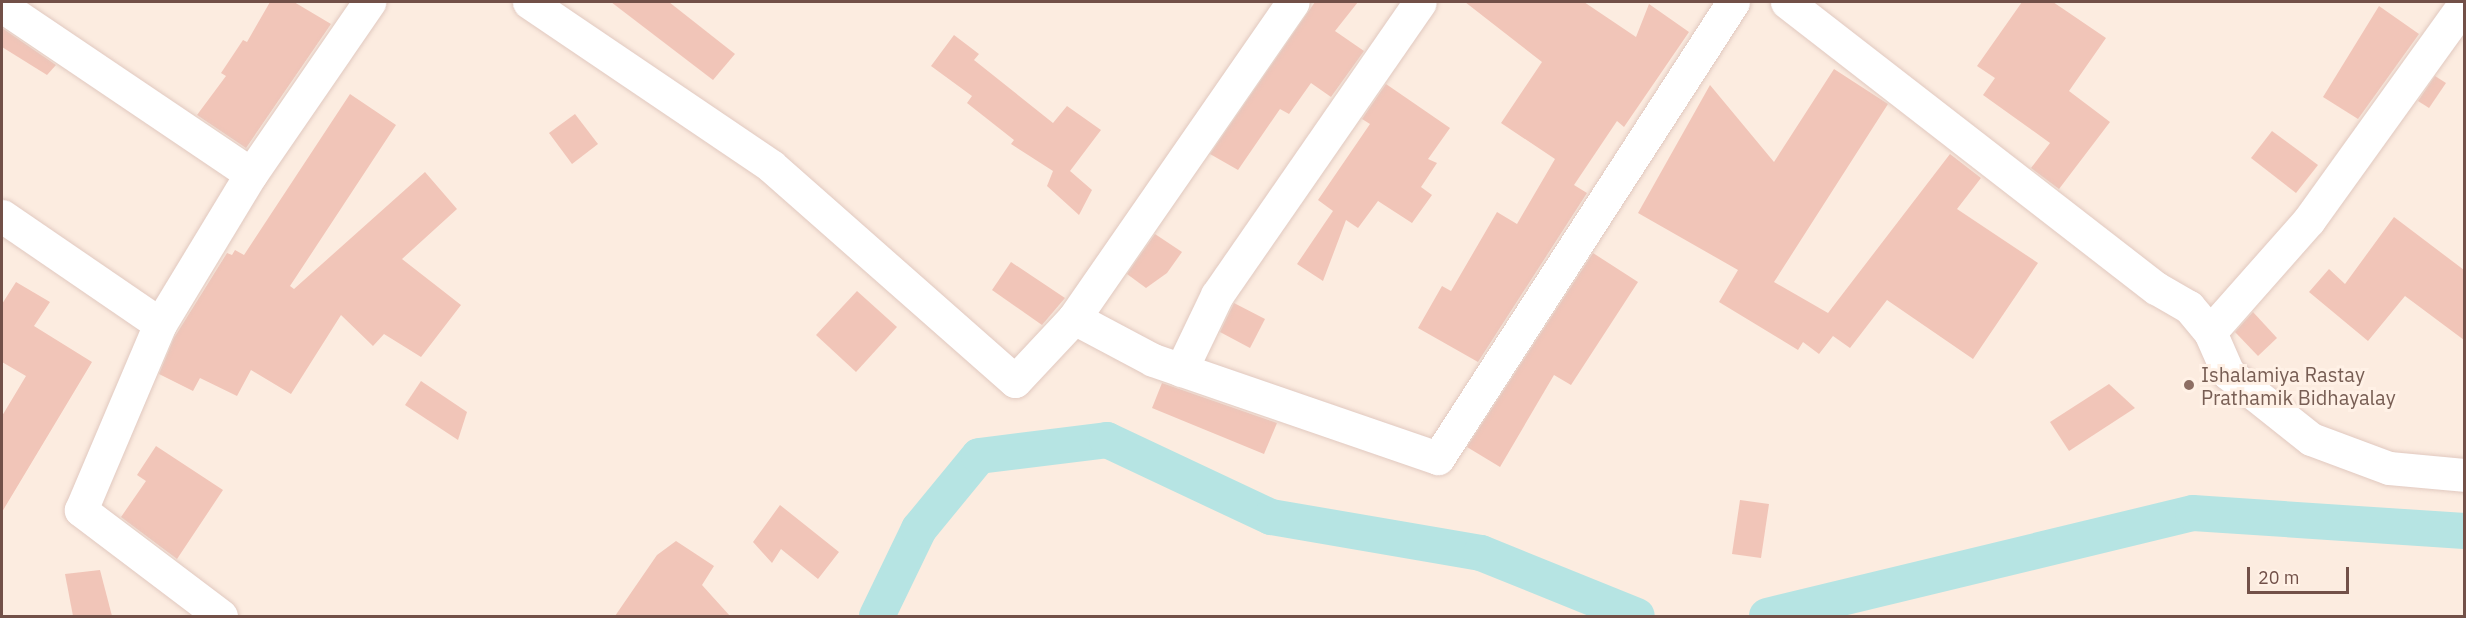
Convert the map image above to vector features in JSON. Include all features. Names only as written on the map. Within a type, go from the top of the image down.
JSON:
[{"type":"street","points":[[221,616],[81,510],[160,324],[251,174],[369,2]]},
{"type":"street","points":[[529,2],[771,166],[1014,381],[1074,318],[1293,2]]},
{"type":"street","points":[[1181,370],[1217,295],[1419,2]]},
{"type":"street","points":[[1074,318],[1153,360],[1438,458],[1733,2]]},
{"type":"street","points":[[1787,2],[2156,288],[2189,307],[2210,332],[2228,373],[2311,439],[2389,468],[2464,475]]},
{"type":"street","points":[[2210,332],[2309,220],[2464,4]]},
{"type":"street","points":[[2,6],[251,174]]},
{"type":"street","points":[[2,216],[160,324]]},
{"type":"building","points":[[270,2],[294,2],[331,24],[246,148],[197,115],[226,76],[221,73],[243,40],[247,42]]},
{"type":"building","points":[[611,2],[669,2],[735,54],[713,80]]},
{"type":"building","points":[[1315,2],[1358,2],[1335,31],[1364,51],[1331,97],[1311,83],[1289,114],[1280,109],[1238,170],[1210,154]]},
{"type":"building","points":[[1465,2],[1584,2],[1636,37],[1649,4],[1689,32],[1624,127],[1617,121],[1574,185],[1587,193],[1478,362],[1418,328],[1442,286],[1451,291],[1497,212],[1517,224],[1555,159],[1501,123],[1542,62]]},
{"type":"building","points":[[2022,2],[2053,2],[2106,38],[2069,91],[2110,122],[2059,189],[2031,168],[2050,143],[1983,95],[1995,78],[1977,66]]},
{"type":"building","points":[[2379,6],[2419,34],[2358,119],[2323,97]]},
{"type":"building","points":[[2,28],[56,65],[47,75],[2,47]]},
{"type":"building","points":[[954,35],[979,54],[974,60],[1053,123],[1067,106],[1101,130],[1070,171],[1092,190],[1079,215],[1047,186],[1053,171],[1011,144],[1014,140],[967,103],[972,96],[931,66]]},
{"type":"building","points":[[1834,69],[1888,104],[1774,282],[1828,313],[1950,154],[1981,178],[1957,209],[2038,263],[1973,359],[1887,300],[1850,348],[1833,336],[1819,354],[1803,342],[1798,350],[1719,302],[1738,270],[1638,213],[1710,85],[1774,162]]},
{"type":"building","points":[[2435,76],[2446,83],[2429,108],[2418,101]]},
{"type":"building","points":[[1386,84],[1450,128],[1428,159],[1437,163],[1421,187],[1432,195],[1412,223],[1378,201],[1358,228],[1346,220],[1323,281],[1297,264],[1333,211],[1318,200],[1370,124],[1362,119]]},
{"type":"building","points":[[350,94],[396,125],[290,286],[294,289],[425,172],[457,209],[402,259],[461,305],[421,357],[384,334],[373,346],[341,315],[291,394],[251,370],[237,396],[200,378],[193,391],[159,374],[174,338],[227,253],[232,255],[235,250],[244,255]]},
{"type":"building","points":[[575,114],[598,144],[572,164],[549,133]]},
{"type":"building","points":[[2272,131],[2318,165],[2296,193],[2251,158]]},
{"type":"building","points":[[2394,217],[2464,270],[2464,340],[2405,296],[2368,341],[2309,292],[2329,269],[2345,284]]},
{"type":"building","points":[[1155,234],[1182,252],[1167,273],[1146,288],[1127,274]]},
{"type":"building","points":[[1593,253],[1638,282],[1571,385],[1554,375],[1500,467],[1467,447]]},
{"type":"building","points":[[1011,262],[1065,298],[1042,325],[992,290]]},
{"type":"building","points":[[16,282],[50,302],[34,326],[92,362],[2,512],[2,416],[26,376],[2,362],[2,304]]},
{"type":"building","points":[[857,291],[897,327],[856,372],[816,335]]},
{"type":"building","points":[[1234,303],[1265,319],[1250,348],[1220,332]]},
{"type":"building","points":[[2253,312],[2277,338],[2258,356],[2235,332]]},
{"type":"building","points":[[421,381],[467,412],[458,440],[405,405]]},
{"type":"building","points":[[1162,383],[1277,423],[1264,454],[1152,408]]},
{"type":"building","points":[[2109,384],[2135,408],[2069,451],[2050,422]]},
{"type":"building","points":[[156,446],[223,490],[177,559],[121,517],[146,481],[137,475]]},
{"type":"building","points":[[1740,500],[1769,504],[1761,558],[1732,554]]},
{"type":"building","points":[[780,505],[839,552],[818,579],[781,549],[772,563],[753,542]]},
{"type":"building","points":[[676,541],[714,566],[702,585],[730,616],[615,616],[657,555]]},
{"type":"building","points":[[100,570],[112,616],[73,616],[65,574]]},
{"type":"waterway","points":[[877,616],[919,529],[979,456],[1107,440],[1271,517],[1481,553],[1637,616]]},
{"type":"waterway","points":[[1767,616],[2193,513],[2464,531]]},
{"type":"place","name":"Ishalamiya Rastay Prathamik Bidhayalay","points":[[2189,385]]}]
